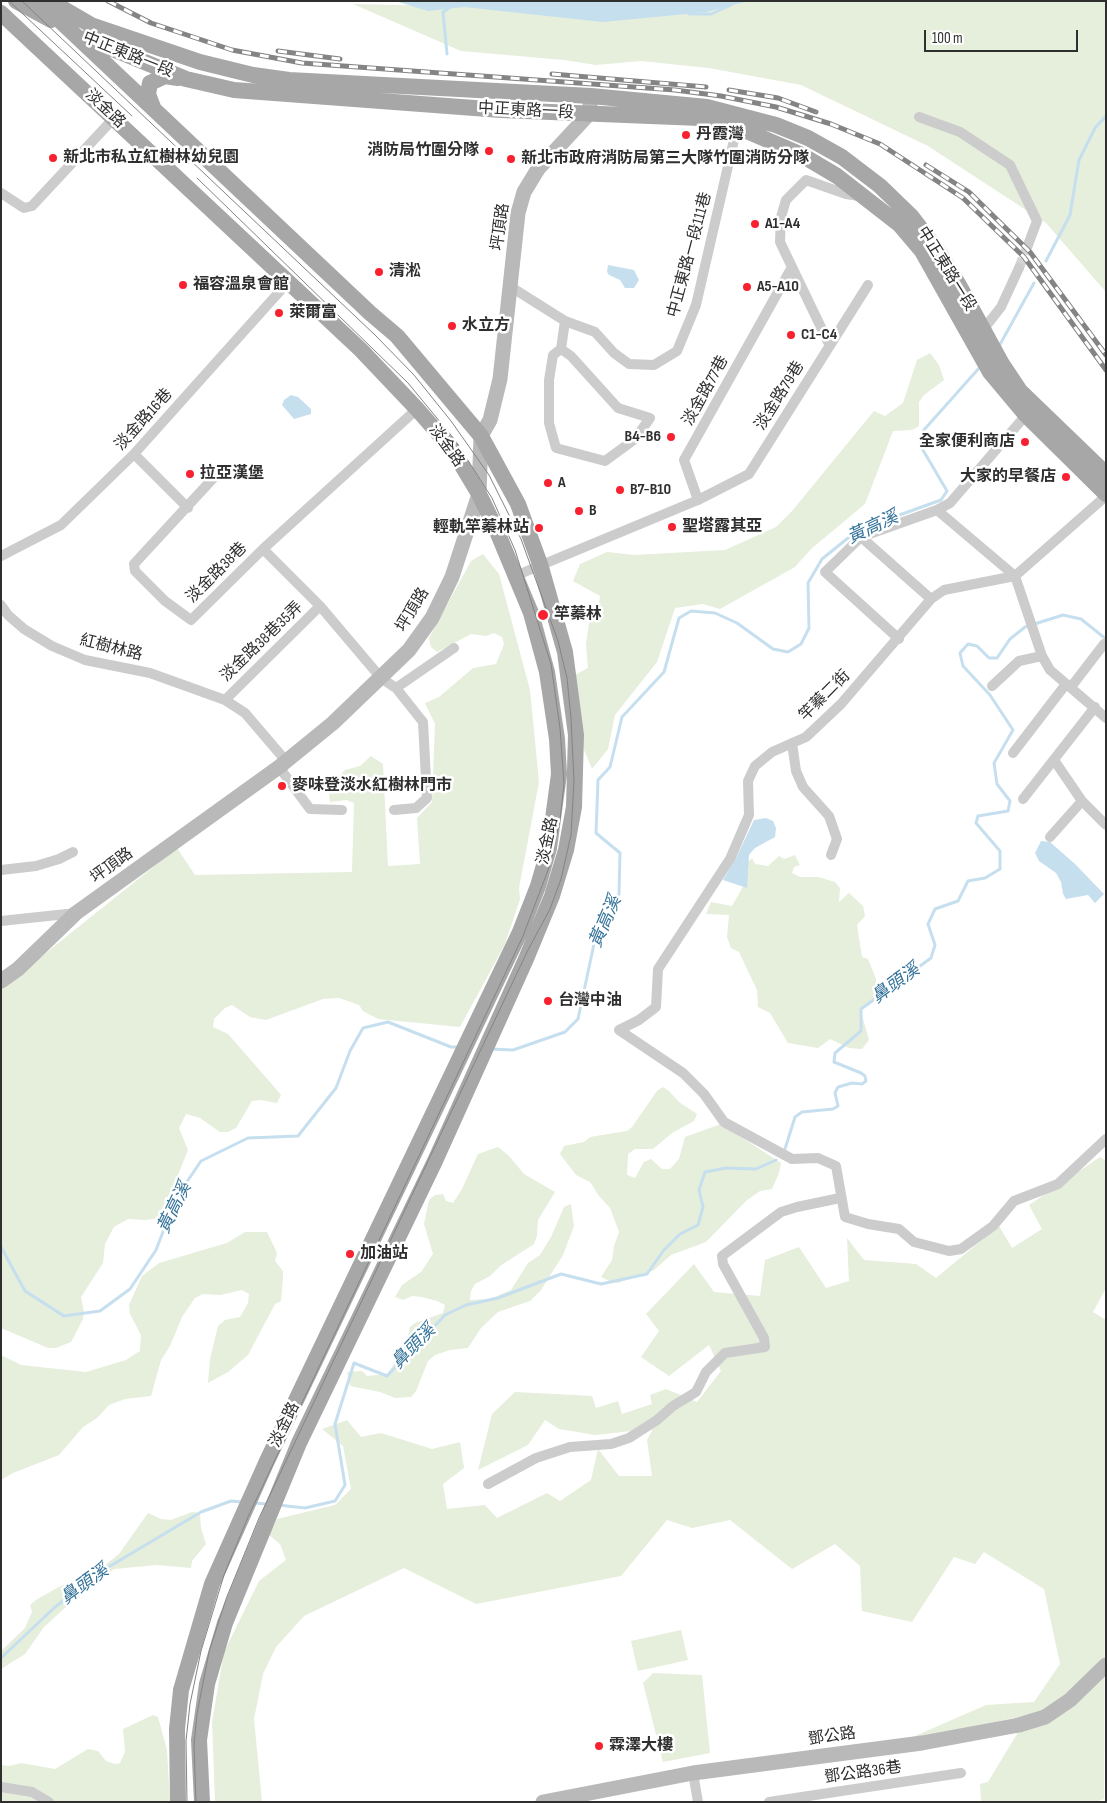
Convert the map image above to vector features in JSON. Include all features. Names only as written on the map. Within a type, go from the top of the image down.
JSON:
[{"type":"main road","name":"中正東路一段","points":[[16,1],[73,33],[114,51],[186,79],[234,90],[285,95],[589,114],[700,118],[737,127],[800,154],[838,176],[900,225],[922,251],[975,330]]},
{"type":"main road","points":[[39,1],[73,33]]},
{"type":"main road","name":"中正東路一段","points":[[50,1],[91,24],[200,62],[253,75],[289,80],[590,96],[707,107],[741,114],[808,138],[842,157],[880,186],[911,216],[956,280],[975,330]]},
{"type":"main road","name":"淡金路","points":[[1,13],[361,350],[417,408],[452,450],[478,494],[531,613],[547,672],[559,774],[549,848],[538,886],[520,932],[212,1584],[181,1690],[177,1730],[178,1802]]},
{"type":"main road","name":"淡金路","points":[[73,33],[370,313],[397,336],[481,436],[518,504],[540,564],[564,652],[576,735],[574,807],[566,850],[552,896],[526,959],[435,1161],[303,1434],[225,1623],[207,1684],[199,1740],[202,1802]]},
{"type":"main road","points":[[158,113],[148,94],[150,83],[165,76],[186,79]]},
{"type":"main road","points":[[975,330],[996,368],[1026,415],[1106,495]]},
{"type":"main road","points":[[996,368],[1106,474]]},
{"type":"street","points":[[589,114],[590,96]]},
{"type":"street","name":"坪頂路","points":[[1,981],[18,969],[76,913],[283,764],[333,723],[409,650],[432,618],[452,577],[478,494],[481,436],[490,420],[500,379],[518,213],[524,192],[538,169],[589,114]]},
{"type":"street","points":[[920,117],[960,132],[1010,165],[1037,221],[1028,245]]},
{"type":"street","points":[[1,193],[24,208],[32,206],[114,118]]},
{"type":"street","name":"中正東路一段111巷","points":[[511,287],[566,321],[595,332],[614,354],[629,364],[654,365],[677,351],[696,305],[737,127]]},
{"type":"street","points":[[829,344],[780,242],[781,217],[786,200],[797,186],[806,180],[846,194],[865,197]]},
{"type":"street","name":"淡金路77巷","points":[[698,500],[684,460],[792,267]]},
{"type":"street","points":[[975,330],[1001,307],[1019,268]]},
{"type":"street","name":"淡金路16巷","points":[[1,556],[61,525],[134,454],[289,281]]},
{"type":"street","name":"淡金路79巷","points":[[698,500],[749,474],[829,344],[868,286]]},
{"type":"street","points":[[561,349],[571,356],[618,408],[650,418],[635,439],[604,461],[556,448],[549,423],[549,380],[553,355],[561,349],[566,321]]},
{"type":"street","name":"淡金路38巷","points":[[218,473],[188,508],[134,564],[135,570],[163,603],[191,620],[263,549],[417,408]]},
{"type":"street","points":[[899,639],[824,572],[861,537],[937,510],[950,503],[1026,415]]},
{"type":"street","points":[[134,454],[188,508]]},
{"type":"street","points":[[1015,576],[1106,495]]},
{"type":"street","points":[[515,576],[698,500]]},
{"type":"street","points":[[937,510],[1015,576],[1042,656],[1050,670],[1106,718]]},
{"type":"street","points":[[861,537],[931,599]]},
{"type":"street","points":[[263,549],[320,606],[381,678],[396,688],[423,722],[427,798],[416,808],[394,810]]},
{"type":"street","name":"竿蓁二街","points":[[840,1198],[836,1166],[818,1158],[792,1160],[724,1122],[704,1094],[683,1073],[620,1030],[639,1020],[656,1007],[658,969],[730,860],[749,815],[748,781],[755,766],[772,752],[806,736],[841,704],[899,639],[931,599],[944,590],[1015,576]]},
{"type":"street","name":"紅樹林路","points":[[1,605],[8,615],[24,629],[52,646],[85,660],[150,673],[225,700],[245,713],[283,764],[310,809],[342,810]]},
{"type":"street","name":"淡金路38巷35弄","points":[[225,700],[320,606]]},
{"type":"street","points":[[1013,752],[1104,644]]},
{"type":"street","points":[[396,688],[454,648]]},
{"type":"street","points":[[992,686],[1019,661],[1042,656]]},
{"type":"street","points":[[1023,799],[1095,707]]},
{"type":"street","points":[[792,743],[796,771],[803,787],[829,816],[837,839],[831,855]]},
{"type":"street","points":[[1054,760],[1082,801],[1106,825]]},
{"type":"street","points":[[1050,837],[1082,801]]},
{"type":"street","points":[[1,870],[36,866],[60,860],[73,852]]},
{"type":"street","points":[[1,921],[76,913]]},
{"type":"street","points":[[488,1484],[536,1458],[570,1447],[611,1444],[629,1438],[696,1392],[706,1372],[725,1353],[765,1347],[764,1338],[723,1264],[722,1256],[781,1212],[797,1206],[840,1198],[844,1217],[868,1224],[899,1229],[914,1242],[949,1251],[960,1249],[992,1226],[1014,1201],[1058,1184],[1106,1139]]},
{"type":"street","name":"鄧公路","points":[[543,1802],[693,1773],[922,1743],[1019,1725],[1045,1717],[1070,1700],[1106,1665]]},
{"type":"street","points":[[693,1773],[698,1802]]},
{"type":"street","name":"鄧公路36巷","points":[[770,1802],[962,1774]]},
{"type":"street","points":[[1,1787],[32,1792],[49,1802]]},
{"type":"green space","points":[[749,1],[1106,1],[1106,292],[1046,223],[928,146],[801,85],[709,68],[641,61],[596,65],[564,60],[461,51],[353,4],[707,12]]},
{"type":"green space","points":[[930,353],[939,365],[944,380],[924,395],[919,402],[919,426],[912,430],[893,431],[865,504],[811,549],[795,567],[720,609],[703,604],[675,608],[657,662],[615,715],[608,749],[592,769],[584,750],[575,675],[588,668],[586,644],[589,623],[598,610],[600,596],[573,581],[580,564],[607,552],[634,555],[725,550],[776,527],[792,511],[874,411],[885,416],[903,403],[917,360]]},
{"type":"green space","points":[[483,554],[499,574],[530,690],[539,782],[519,888],[520,899],[505,944],[460,1027],[378,1019],[363,1011],[359,1005],[339,998],[323,999],[266,1020],[250,1017],[232,1005],[225,1008],[214,1019],[213,1027],[228,1034],[281,1095],[277,1103],[261,1100],[252,1101],[236,1128],[228,1132],[220,1132],[200,1118],[186,1114],[179,1128],[188,1150],[176,1180],[180,1197],[175,1212],[161,1218],[145,1220],[128,1219],[114,1227],[105,1244],[103,1263],[81,1297],[84,1312],[83,1319],[71,1342],[56,1348],[48,1348],[1,1328],[1,989],[177,848],[195,875],[352,872],[354,803],[347,800],[330,802],[328,787],[345,770],[360,766],[371,756],[383,764],[388,866],[420,864],[417,818],[432,802],[435,724],[425,703],[439,697],[473,668],[496,664],[504,644],[502,637],[494,633],[486,636],[471,634],[437,652],[431,647],[429,638],[471,561]]},
{"type":"green space","points":[[795,855],[800,865],[794,867],[792,873],[800,877],[818,877],[835,882],[840,888],[839,902],[849,893],[863,906],[865,916],[857,925],[862,957],[868,959],[876,979],[876,997],[870,1005],[860,1008],[869,1040],[862,1049],[849,1048],[830,1039],[818,1048],[788,1043],[770,1013],[758,1007],[757,990],[739,952],[731,948],[727,937],[729,915],[706,914],[711,902],[732,906],[745,883],[747,863],[752,858],[755,864],[768,866],[779,856],[784,859]]},
{"type":"green space","points":[[663,1087],[679,1102],[697,1114],[694,1121],[672,1133],[653,1149],[635,1149],[628,1154],[627,1175],[635,1178],[644,1162],[651,1159],[662,1169],[670,1169],[679,1159],[685,1137],[721,1124],[781,1163],[779,1173],[772,1189],[760,1191],[746,1201],[706,1242],[671,1255],[654,1270],[618,1283],[612,1282],[601,1277],[612,1260],[619,1232],[610,1208],[590,1182],[576,1175],[560,1154],[564,1146],[584,1142],[590,1137],[627,1131],[632,1127],[657,1091]]},
{"type":"green space","points":[[498,1147],[509,1156],[524,1174],[555,1192],[538,1220],[537,1236],[534,1244],[500,1266],[490,1276],[475,1284],[471,1291],[470,1300],[490,1299],[511,1290],[528,1263],[540,1255],[551,1237],[564,1207],[571,1204],[574,1226],[563,1255],[541,1290],[530,1301],[498,1312],[481,1328],[468,1348],[450,1350],[435,1355],[428,1361],[416,1391],[411,1397],[395,1398],[380,1392],[350,1386],[347,1372],[362,1371],[367,1376],[387,1374],[405,1349],[410,1327],[415,1323],[443,1313],[445,1305],[437,1301],[412,1296],[403,1300],[395,1297],[402,1285],[421,1272],[433,1254],[424,1224],[429,1200],[435,1195],[443,1194],[446,1201],[453,1203],[462,1189],[478,1154]]},
{"type":"green space","points":[[1100,1157],[1106,1161],[1106,1288],[1093,1312],[1106,1320],[1104,1799],[1096,1802],[981,1802],[980,1784],[988,1782],[1017,1734],[1014,1718],[906,1740],[986,1705],[1034,1702],[1060,1664],[1044,1589],[984,1552],[975,1564],[954,1557],[912,1622],[862,1611],[860,1566],[835,1544],[792,1569],[730,1520],[692,1528],[667,1520],[621,1576],[476,1604],[404,1568],[304,1616],[276,1647],[263,1674],[254,1719],[262,1802],[215,1802],[212,1722],[224,1652],[259,1581],[286,1560],[280,1544],[269,1535],[277,1519],[335,1505],[351,1489],[343,1446],[322,1429],[347,1420],[361,1437],[381,1433],[432,1449],[460,1442],[464,1468],[443,1484],[447,1509],[485,1505],[497,1518],[547,1493],[560,1501],[591,1480],[598,1449],[619,1476],[652,1476],[647,1440],[663,1410],[631,1431],[595,1435],[559,1429],[545,1420],[528,1445],[478,1470],[492,1414],[515,1392],[592,1396],[596,1408],[618,1401],[622,1414],[652,1404],[650,1395],[666,1389],[697,1402],[721,1371],[709,1345],[669,1376],[641,1357],[659,1331],[646,1314],[694,1264],[714,1292],[760,1296],[765,1260],[799,1247],[826,1288],[849,1281],[847,1238],[864,1260],[916,1264],[936,1278],[999,1226],[1012,1248],[1042,1229],[1029,1205]]},
{"type":"green space","points":[[245,1232],[267,1232],[277,1253],[275,1261],[283,1271],[281,1301],[275,1304],[248,1355],[228,1372],[208,1383],[210,1359],[218,1326],[225,1320],[240,1317],[248,1303],[249,1294],[242,1290],[220,1295],[203,1294],[195,1298],[182,1317],[170,1346],[161,1360],[151,1396],[125,1399],[109,1405],[97,1418],[83,1427],[59,1455],[13,1473],[1,1480],[1,1355],[21,1365],[86,1372],[126,1360],[140,1351],[141,1335],[130,1314],[129,1305],[142,1276],[159,1263],[227,1243]]},
{"type":"green space","points":[[192,1512],[200,1513],[201,1528],[206,1544],[192,1561],[191,1568],[157,1565],[114,1569],[79,1595],[44,1627],[25,1654],[1,1669],[1,1651],[25,1628],[32,1612],[30,1605],[36,1600],[57,1588],[100,1569],[119,1554],[148,1513],[161,1519],[171,1520]]},
{"type":"green space","points":[[681,1630],[688,1660],[638,1671],[631,1641]]},
{"type":"green space","points":[[653,1673],[702,1675],[710,1753],[663,1762],[643,1683]]},
{"type":"green space","points":[[153,1715],[158,1717],[167,1750],[170,1802],[1,1802],[1,1765],[9,1766],[21,1763],[55,1769],[88,1749],[98,1751],[106,1761],[115,1764],[120,1763],[125,1752],[123,1729]]},
{"type":"water","points":[[395,1],[749,1],[707,12],[603,22],[464,7],[428,11]]},
{"type":"water","points":[[608,265],[634,270],[639,280],[634,288],[625,288],[620,280],[609,275],[607,272]]},
{"type":"water","points":[[291,395],[298,397],[311,409],[311,414],[294,419],[282,405],[284,400]]},
{"type":"water","points":[[766,818],[773,821],[776,828],[775,837],[755,848],[749,855],[747,888],[723,880],[754,820]]},
{"type":"water","points":[[1041,841],[1050,842],[1104,894],[1095,903],[1088,895],[1066,899],[1056,873],[1039,861],[1035,853]]},
{"type":"waterway","points":[[689,14],[711,14],[731,5]]},
{"type":"waterway","points":[[447,54],[443,12],[449,8]]},
{"type":"waterway","name":"黃高溪","points":[[1046,261],[1070,215],[1079,160],[1095,128],[1106,116]]},
{"type":"waterway","name":"黃高溪","points":[[998,348],[1034,283]]},
{"type":"waterway","name":"黃高溪","points":[[490,1049],[513,1050],[565,1032],[578,1019],[594,944],[619,894],[620,853],[596,833],[598,780],[610,767],[622,717],[664,672],[679,618],[691,611],[715,613],[737,623],[773,649],[788,652],[801,644],[809,628],[808,583],[822,559],[848,538],[869,526],[941,500],[947,491],[920,445],[923,431],[980,367]]},
{"type":"waterway","name":"鼻頭溪","points":[[785,1149],[795,1117],[802,1112],[833,1109],[838,1106],[835,1093],[838,1087],[852,1083],[862,1084],[866,1081],[865,1076],[861,1073],[834,1062],[835,1053],[861,1031],[861,1009],[931,958],[935,945],[928,924],[935,909],[958,901],[968,881],[985,878],[1000,869],[1000,851],[976,823],[978,816],[1008,811],[1010,801],[997,784],[994,763],[1013,730],[990,695],[963,666],[960,653],[968,644],[977,646],[989,658],[997,658],[1010,639],[1025,627],[1063,615],[1081,619],[1106,639]]},
{"type":"waterway","name":"黃高溪","points":[[1,1247],[25,1291],[64,1316],[100,1311],[130,1289],[156,1250],[176,1198],[201,1161],[248,1138],[298,1136],[336,1088],[350,1051],[363,1028],[388,1022],[451,1047],[459,1047]]},
{"type":"waterway","name":"鼻頭溪","points":[[278,1505],[305,1508],[335,1501],[345,1485],[335,1424],[354,1363],[387,1376],[445,1315],[466,1305],[498,1298],[561,1274],[601,1284],[647,1274],[664,1250],[680,1234],[698,1225],[703,1207],[699,1190],[705,1172],[726,1168],[756,1169],[776,1160]]},
{"type":"waterway","name":"鼻頭溪","points":[[1,1658],[54,1608],[95,1575],[201,1512],[231,1501],[242,1502]]},
{"type":"waterway","name":"鼻頭溪","points":[[254,1503],[267,1504]]},
{"type":"tunnel","points":[[1019,268],[1028,245]]},
{"type":"tram line","points":[[9,1],[132,116]]},
{"type":"tram line","points":[[22,1],[375,335],[414,375],[451,421],[489,475],[521,539],[558,641],[567,678],[571,718],[574,781],[571,835],[561,879],[550,909],[528,950],[259,1518],[226,1599],[209,1652],[197,1714],[194,1745],[196,1802]]},
{"type":"tram line","points":[[187,1802],[186,1741],[190,1704],[201,1651],[224,1575],[248,1517],[523,936],[550,865],[560,820],[564,784],[560,728],[551,664],[515,550],[492,498],[455,440],[408,383],[197,178]]},
{"type":"railway","points":[[108,1],[151,23],[232,50],[302,63],[675,90],[721,96],[776,107],[831,124],[880,144],[963,198],[1024,257],[1106,370]]},
{"type":"railway","points":[[278,51],[340,59]]},
{"type":"railway","points":[[552,74],[706,87]]},
{"type":"railway","points":[[729,90],[778,98],[816,112]]},
{"type":"railway","points":[[926,165],[969,192],[1030,252],[1106,355]]},
{"type":"place","name":"丹霞灣","points":[[686,135]]},
{"type":"place","name":"消防局竹圍分隊","points":[[489,151]]},
{"type":"place","name":"新北市私立紅樹林幼兒園","points":[[53,158]]},
{"type":"place","name":"新北市政府消防局第三大隊竹圍消防分隊","points":[[511,159]]},
{"type":"place","name":"A1-A4","points":[[755,224]]},
{"type":"place","name":"清淞","points":[[379,272]]},
{"type":"place","name":"福容溫泉會館","points":[[183,285]]},
{"type":"place","name":"A5-A10","points":[[747,287]]},
{"type":"place","name":"萊爾富","points":[[279,313]]},
{"type":"place","name":"水立方","points":[[452,326]]},
{"type":"place","name":"C1-C4","points":[[791,335]]},
{"type":"place","name":"B4-B6","points":[[671,437]]},
{"type":"place","name":"全家便利商店","points":[[1025,442]]},
{"type":"place","name":"拉亞漢堡","points":[[190,474]]},
{"type":"place","name":"大家的早餐店","points":[[1066,477]]},
{"type":"place","name":"A","points":[[548,483]]},
{"type":"place","name":"B7-B10","points":[[620,490]]},
{"type":"place","name":"B","points":[[579,511]]},
{"type":"place","name":"聖塔露其亞","points":[[672,527]]},
{"type":"place","name":"輕軌竿蓁林站","points":[[539,528]]},
{"type":"place","name":"竿蓁林","points":[[543,615]]},
{"type":"place","name":"麥味登淡水紅樹林門市","points":[[282,786]]},
{"type":"place","name":"台灣中油","points":[[548,1001]]},
{"type":"place","name":"加油站","points":[[350,1254]]},
{"type":"place","name":"霖澤大樓","points":[[599,1746]]}]
